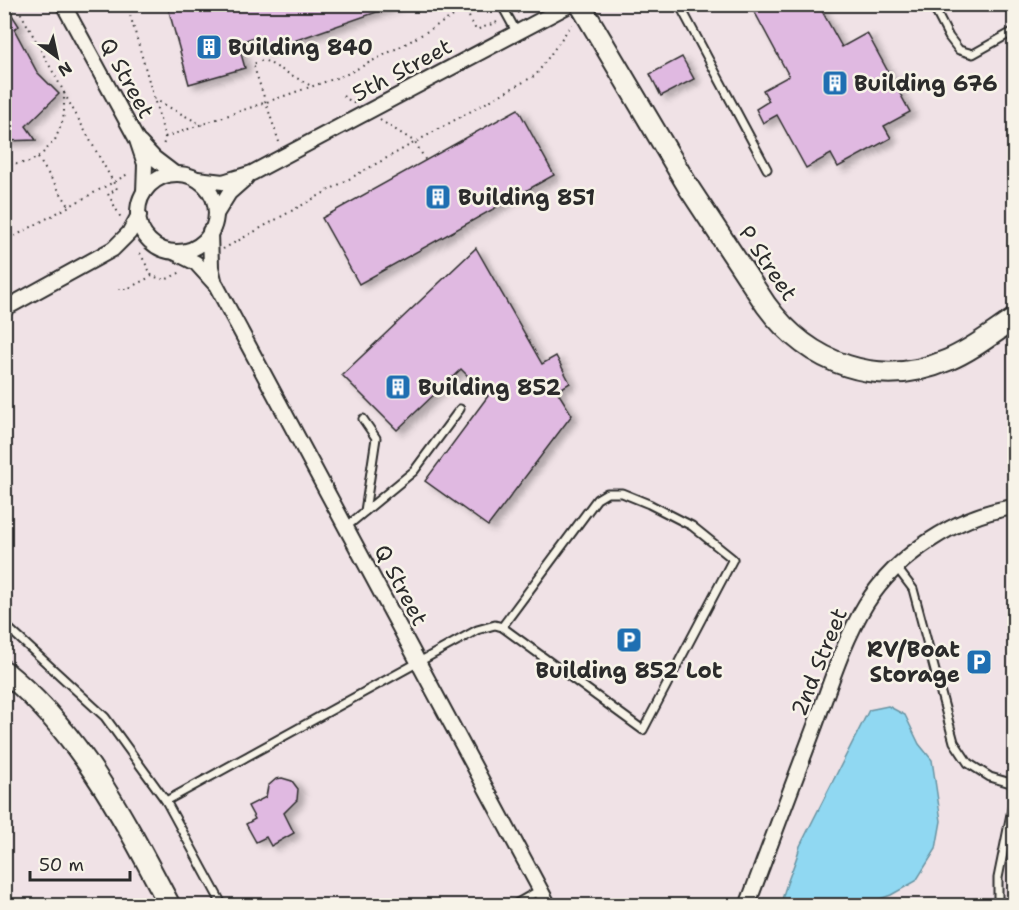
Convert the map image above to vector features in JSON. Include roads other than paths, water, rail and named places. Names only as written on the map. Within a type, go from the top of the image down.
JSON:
[{"type":"street","name":"Q Street","points":[[63,4],[137,140],[145,164],[144,192]]},
{"type":"street","name":"5th Street","points":[[197,179],[223,182],[252,173],[571,4]]},
{"type":"street","name":"P Street","points":[[580,4],[695,198],[766,305],[800,342],[840,364],[869,371],[898,372],[924,368],[950,359],[1014,319]]},
{"type":"street","name":"Q Street","points":[[137,140],[154,158],[175,174]]},
{"type":"street","name":"5th Street","points":[[216,214],[229,193],[252,173]]},
{"type":"street","points":[[4,309],[113,249],[129,233],[139,215],[144,192],[157,179],[175,174],[197,179],[211,191],[216,214],[210,231],[200,245],[184,252],[174,252],[155,246],[135,245],[113,249]]},
{"type":"street","points":[[139,215],[142,232],[155,246]]},
{"type":"street","name":"Q Street","points":[[210,231],[211,267],[216,285],[549,906]]},
{"type":"street","name":"Q Street","points":[[174,252],[196,263],[216,285]]},
{"type":"street","name":"2nd Street","points":[[747,906],[857,621],[867,602],[897,568],[939,534],[973,517],[1014,507]]},
{"type":"street","points":[[4,671],[23,686],[76,745],[127,825],[170,906]]},
{"type":"lane","points":[[4,9],[14,4]]},
{"type":"lane","points":[[501,4],[517,33]]},
{"type":"lane","points":[[679,4],[766,169]]},
{"type":"lane","points":[[932,4],[949,38],[959,50],[973,54],[1014,31]]},
{"type":"lane","points":[[346,527],[414,471],[460,409]]},
{"type":"lane","points":[[363,419],[376,438],[365,511]]},
{"type":"lane","points":[[166,801],[418,661],[477,630],[495,625],[502,627],[643,730],[733,559],[692,526],[649,504],[622,494],[607,493],[597,499],[502,627]]},
{"type":"lane","points":[[897,568],[913,589],[954,742],[968,763],[990,777],[1014,784]]},
{"type":"lane","points":[[4,624],[105,717],[166,801],[223,906]]},
{"type":"lane","points":[[998,906],[998,878],[1014,799]]},
{"type":"lane","points":[[512,906],[540,890]]},
{"type":"water","points":[[888,706],[905,715],[919,744],[932,760],[941,821],[936,849],[916,881],[891,895],[863,905],[781,905],[800,846],[869,710]]},
{"type":"place","name":"Building 840","points":[[209,47]]},
{"type":"place","name":"Building 676","points":[[835,83]]},
{"type":"place","name":"Building 851","points":[[438,197]]},
{"type":"place","name":"Building 852","points":[[398,387]]},
{"type":"place","name":"Building 852 Lot","points":[[629,640]]},
{"type":"place","name":"RV/Boat Storage","points":[[979,662]]}]
